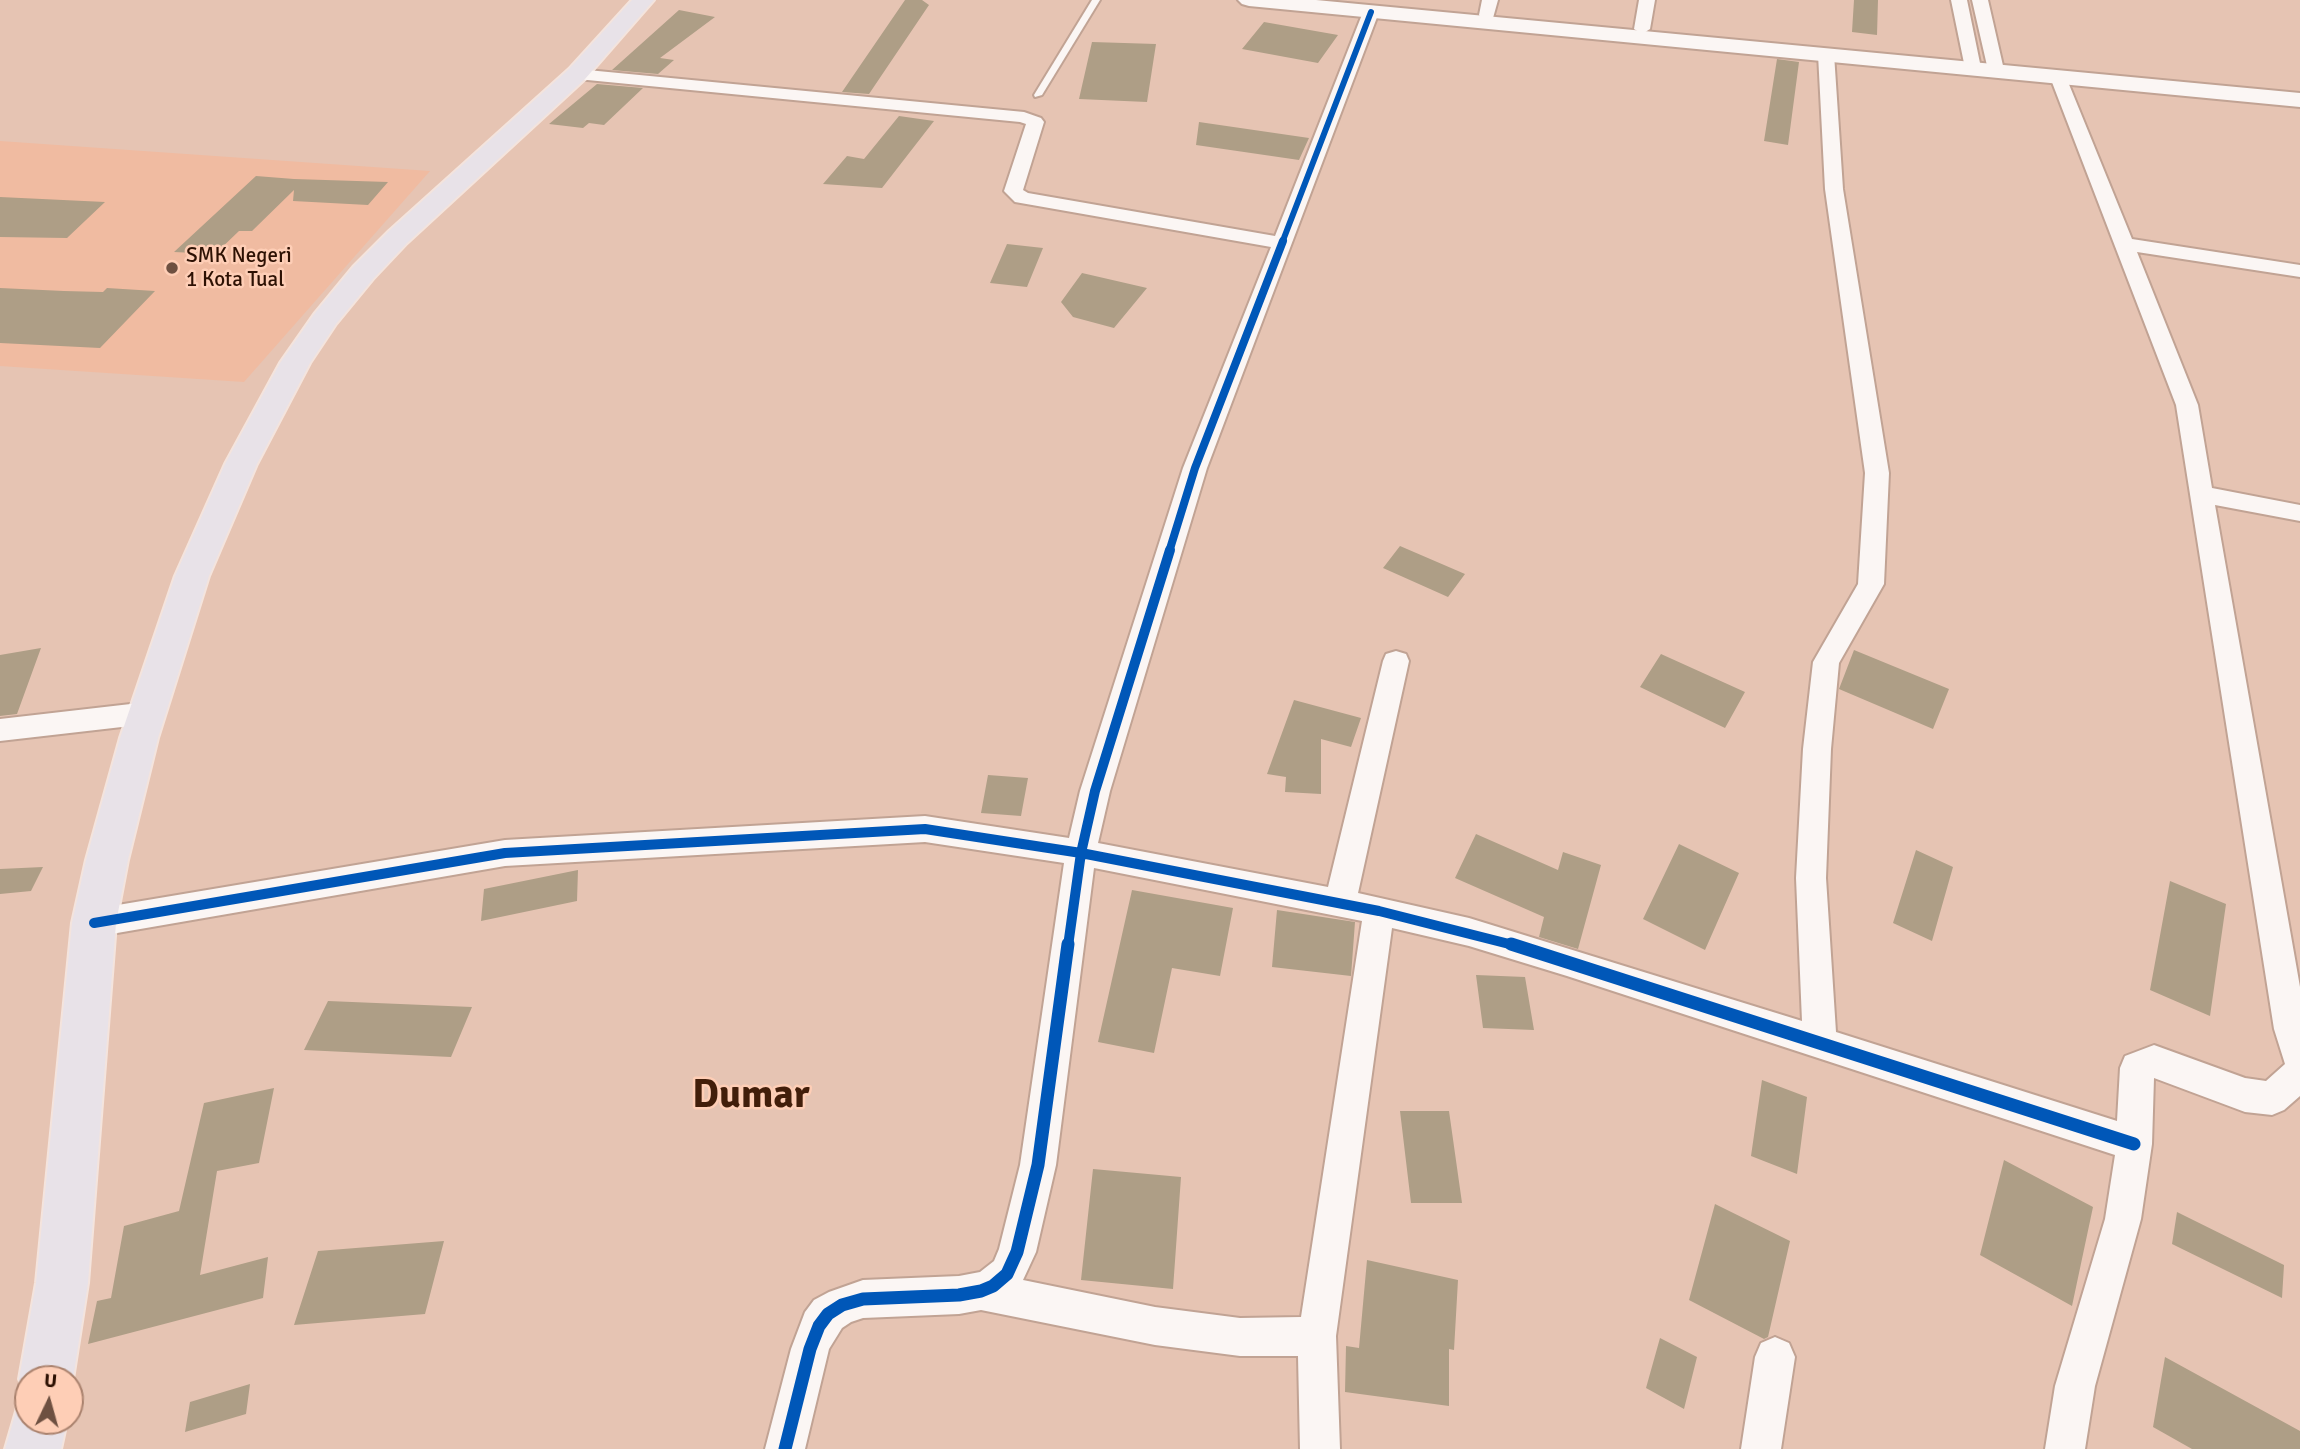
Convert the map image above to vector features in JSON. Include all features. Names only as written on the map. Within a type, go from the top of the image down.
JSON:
[{"type":"highway","points":[[48,1365],[62,1283],[94,923],[107,860],[148,713],[192,576],[241,464],[302,352],[363,274],[398,237],[577,74],[643,0]]},
{"type":"street","points":[[1249,0],[1826,54],[2300,91]]},
{"type":"street","points":[[1330,0],[1489,7],[1642,29],[1984,65],[2058,76],[2300,100]]},
{"type":"street","points":[[1642,29],[1647,0]]},
{"type":"street","points":[[1959,0],[1984,65]]},
{"type":"street","points":[[1980,0],[1984,65]]},
{"type":"street","points":[[785,1449],[810,1349],[819,1326],[828,1314],[842,1305],[863,1299],[981,1292],[1007,1274],[1017,1252],[1038,1165],[1081,853],[1095,791],[1195,468],[1371,12]]},
{"type":"street","points":[[1821,1043],[1811,878],[1817,749],[1826,662],[1847,630],[1871,584],[1877,473],[1834,189],[1826,54]]},
{"type":"street","points":[[577,74],[1024,117],[1035,122],[1013,191],[1022,198],[1282,243]]},
{"type":"street","points":[[2058,76],[2187,405],[2291,1029],[2300,1059]]},
{"type":"street","points":[[2124,244],[2300,271]]},
{"type":"street","points":[[2202,494],[2300,513]]},
{"type":"street","points":[[1340,903],[1396,661]]},
{"type":"street","points":[[0,730],[148,713]]},
{"type":"street","points":[[94,923],[505,853],[925,829],[1081,853],[1340,903],[1469,932],[1555,957],[2134,1144]]},
{"type":"street","points":[[1320,1449],[1317,1336],[1379,911]]},
{"type":"street","points":[[2065,1449],[2075,1386],[2123,1219],[2134,1144],[2137,1069],[2154,1061],[2245,1096],[2272,1098],[2300,1074]]},
{"type":"street","points":[[981,1292],[1155,1326],[1240,1337],[1317,1336]]},
{"type":"street","points":[[1761,1449],[1775,1357]]},
{"type":"lane","points":[[1038,94],[1096,0]]},
{"type":"shaded area","name":"SMK Negeri 1 Kota Tual","points":[[0,141],[430,171],[244,382],[0,366]]},
{"type":"building","points":[[905,0],[922,0],[929,5],[869,94],[842,92]]},
{"type":"building","points":[[1854,0],[1878,0],[1877,35],[1852,32]]},
{"type":"building","points":[[679,10],[715,17],[660,58],[674,60],[658,74],[612,70]]},
{"type":"building","points":[[1264,22],[1338,35],[1318,63],[1242,49]]},
{"type":"building","points":[[1092,42],[1156,44],[1147,102],[1079,99]]},
{"type":"building","points":[[1777,59],[1799,62],[1788,145],[1764,141]]},
{"type":"building","points":[[597,84],[643,88],[604,125],[589,123],[583,128],[549,124]]},
{"type":"building","points":[[899,116],[934,121],[882,188],[823,184],[847,156],[864,159]]},
{"type":"building","points":[[1199,122],[1309,138],[1299,160],[1196,145]]},
{"type":"building","points":[[256,176],[388,182],[368,205],[293,201],[294,190],[252,231],[239,231],[215,254],[174,252]]},
{"type":"building","points":[[0,197],[105,202],[67,238],[0,237]]},
{"type":"building","points":[[1007,244],[1043,248],[1027,287],[990,283]]},
{"type":"building","points":[[1082,273],[1147,288],[1114,328],[1073,317],[1061,302]]},
{"type":"building","points":[[0,288],[155,291],[100,348],[0,343]]},
{"type":"building","points":[[1400,546],[1465,574],[1448,597],[1383,568]]},
{"type":"building","points":[[41,648],[17,714],[0,716],[0,655]]},
{"type":"building","points":[[1854,650],[1949,689],[1933,729],[1839,689]]},
{"type":"building","points":[[1661,654],[1745,692],[1725,728],[1640,687]]},
{"type":"building","points":[[1294,700],[1361,718],[1351,747],[1321,739],[1321,794],[1285,792],[1286,777],[1267,774]]},
{"type":"building","points":[[988,775],[1028,778],[1021,816],[981,813]]},
{"type":"building","points":[[1476,834],[1558,870],[1563,852],[1601,865],[1578,949],[1539,937],[1544,917],[1455,878]]},
{"type":"building","points":[[1679,844],[1739,873],[1705,950],[1643,919]]},
{"type":"building","points":[[1916,850],[1953,867],[1932,941],[1893,923]]},
{"type":"building","points":[[43,867],[31,891],[0,894],[0,869]]},
{"type":"building","points":[[578,870],[577,901],[481,921],[484,889]]},
{"type":"building","points":[[2170,881],[2226,904],[2210,1016],[2150,990]]},
{"type":"building","points":[[1132,890],[1233,908],[1220,976],[1172,968],[1154,1053],[1098,1042]]},
{"type":"building","points":[[1277,910],[1355,922],[1351,976],[1272,967]]},
{"type":"building","points":[[1476,975],[1525,977],[1534,1030],[1483,1028]]},
{"type":"building","points":[[328,1001],[472,1007],[451,1057],[304,1050]]},
{"type":"building","points":[[1762,1080],[1807,1097],[1797,1174],[1751,1156]]},
{"type":"building","points":[[274,1088],[259,1163],[217,1171],[200,1275],[268,1257],[263,1298],[88,1344],[97,1301],[111,1298],[124,1226],[179,1211],[204,1103]]},
{"type":"building","points":[[1400,1111],[1449,1111],[1462,1203],[1411,1203]]},
{"type":"building","points":[[2004,1160],[2093,1207],[2072,1306],[1980,1255]]},
{"type":"building","points":[[1093,1169],[1181,1177],[1173,1289],[1081,1280]]},
{"type":"building","points":[[1715,1204],[1790,1241],[1768,1337],[1764,1339],[1689,1300]]},
{"type":"building","points":[[2177,1212],[2284,1265],[2282,1298],[2172,1244]]},
{"type":"building","points":[[444,1241],[425,1314],[294,1325],[318,1251]]},
{"type":"building","points":[[1367,1260],[1458,1280],[1454,1350],[1449,1349],[1449,1406],[1345,1392],[1346,1346],[1359,1348]]},
{"type":"building","points":[[1660,1338],[1697,1357],[1684,1409],[1646,1388]]},
{"type":"building","points":[[2165,1357],[2300,1431],[2300,1449],[2192,1449],[2153,1427]]},
{"type":"building","points":[[250,1384],[246,1414],[185,1432],[190,1402]]},
{"type":"cycle path","points":[[785,1449],[810,1349],[819,1326],[828,1314],[842,1305],[863,1299],[959,1295],[981,1291],[993,1286],[1007,1274],[1017,1252],[1038,1165],[1081,853],[1095,791],[1195,468],[1371,12]]},
{"type":"cycle path","points":[[94,923],[505,853],[925,829],[1081,853],[1379,911],[1469,932],[1567,961],[2134,1144]]},
{"type":"place","name":"SMK Negeri 1 Kota Tual","points":[[172,268]]},
{"type":"district","name":"Dumar","points":[[751,1096]]}]
